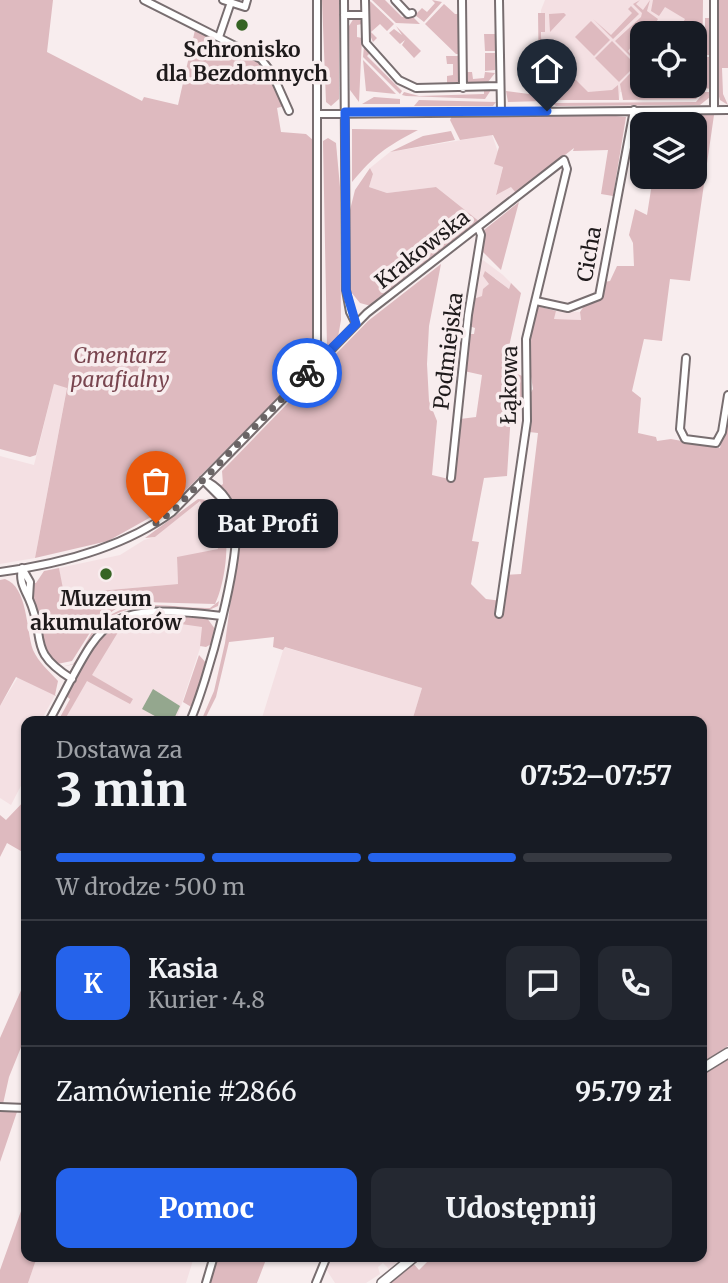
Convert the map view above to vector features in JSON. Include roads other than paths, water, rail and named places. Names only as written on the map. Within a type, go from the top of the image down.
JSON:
[{"type":"street","points":[[144,0],[219,37],[268,66],[289,111]]},
{"type":"street","points":[[223,0],[245,7],[247,0]]},
{"type":"street","points":[[317,0],[317,363]]},
{"type":"street","points":[[344,0],[347,298],[356,324]]},
{"type":"street","points":[[365,0],[366,44],[404,83],[416,88],[500,86]]},
{"type":"street","points":[[395,0],[408,13],[412,13]]},
{"type":"street","points":[[462,0],[463,88]]},
{"type":"street","points":[[499,0],[501,111]]},
{"type":"street","points":[[714,0],[714,110]]},
{"type":"street","points":[[219,37],[231,2]]},
{"type":"street","points":[[344,15],[365,15]]},
{"type":"street","name":"Cicha","points":[[536,301],[568,308],[599,296],[624,151],[634,110]]},
{"type":"street","points":[[318,114],[728,110]]},
{"type":"street","name":"Łąkowa","points":[[499,614],[527,421],[525,350],[567,169],[564,160]]},
{"type":"street","name":"Krakowska","points":[[0,572],[103,549],[139,533],[172,512],[356,324],[564,160]]},
{"type":"street","name":"Podmiejska","points":[[451,478],[468,315],[481,236],[478,228]]},
{"type":"street","points":[[686,358],[680,429],[685,439],[716,443],[722,432],[728,395]]},
{"type":"street","points":[[192,716],[206,681],[222,616],[235,536],[234,514],[218,487],[204,480]]},
{"type":"street","points":[[22,568],[30,582],[29,599],[42,652],[49,663],[72,678]]},
{"type":"street","points":[[52,716],[99,633],[124,615],[143,611],[222,616]]},
{"type":"street","points":[[707,1066],[728,1053]]},
{"type":"street","points":[[0,1107],[21,1108]]},
{"type":"street","points":[[206,1283],[212,1262]]},
{"type":"street","points":[[316,1283],[325,1262]]},
{"type":"street","points":[[382,1283],[408,1262]]},
{"type":"place","name":"Schronisko dla Bezdomnych","points":[[242,25]]},
{"type":"place","name":"Bat Profi","points":[[156,523]]},
{"type":"place","name":"Muzeum akumulatorów","points":[[106,574]]},
{"type":"park label","name":"Cmentarz parafialny","points":[[120,367]]}]
